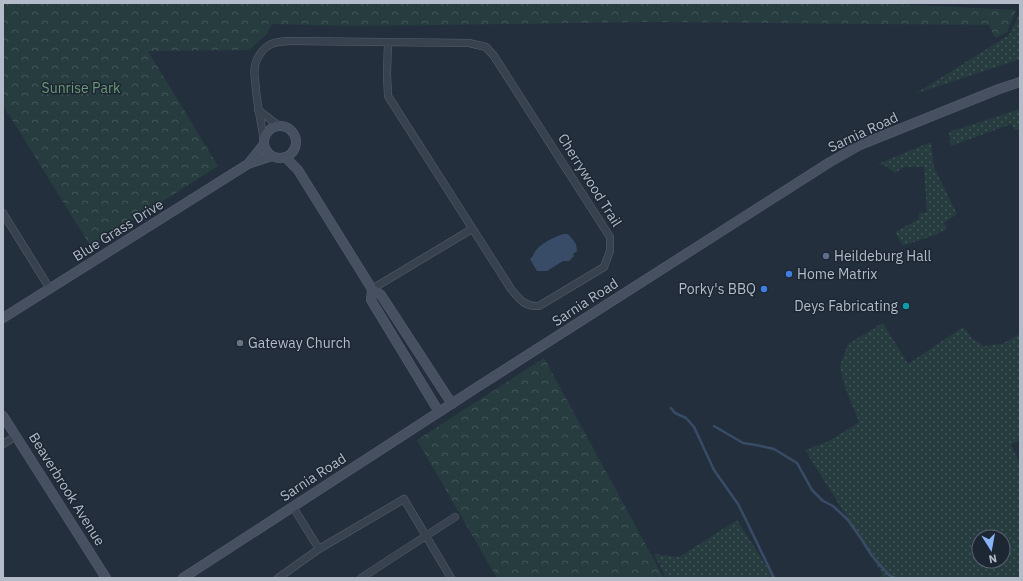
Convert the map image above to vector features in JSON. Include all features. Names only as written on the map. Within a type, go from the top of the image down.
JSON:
[{"type":"street","name":"Cherrywood Trail","points":[[264,142],[258,110],[254,67],[259,55],[271,44],[292,41],[388,42],[469,43],[486,47],[494,56],[610,237],[610,251],[604,267],[539,306],[531,307],[511,290],[388,96],[386,74],[388,42]]},
{"type":"street","name":"Sarnia Road","points":[[183,578],[830,162],[860,145],[1020,82]]},
{"type":"street","points":[[258,110],[279,126]]},
{"type":"street","points":[[279,126],[290,130],[294,134],[296,141],[295,147],[291,153],[285,157],[278,158],[272,156],[266,151],[264,142],[269,130],[279,126]]},
{"type":"street","name":"Blue Grass Drive","points":[[248,164],[264,142]]},
{"type":"street","points":[[293,150],[298,170]]},
{"type":"street","name":"Blue Grass Drive","points":[[3,318],[248,164],[272,156]]},
{"type":"street","points":[[285,157],[298,170],[372,289],[382,295],[452,404]]},
{"type":"street","points":[[3,213],[50,289]]},
{"type":"street","points":[[372,289],[472,229]]},
{"type":"street","points":[[372,289],[371,300],[439,412]]},
{"type":"street","name":"Beaverbrook Avenue","points":[[3,416],[106,578]]},
{"type":"street","points":[[3,444],[16,436]]},
{"type":"street","points":[[278,578],[319,549],[404,499],[449,577]]},
{"type":"street","points":[[293,507],[319,549]]},
{"type":"street","points":[[361,578],[455,517]]},
{"type":"green space","name":"Sunrise Park","points":[[3,3],[873,3],[1016,10],[1007,32],[995,38],[989,25],[649,22],[353,26],[272,24],[266,35],[249,50],[148,51],[218,166],[91,247],[3,105]]},
{"type":"green space","points":[[1020,13],[1020,59],[915,94],[1009,35]]},
{"type":"green space","points":[[1020,109],[1020,129],[1015,130],[1011,124],[951,146],[949,132]]},
{"type":"green space","points":[[931,142],[934,167],[957,214],[944,223],[947,229],[903,246],[895,232],[919,219],[919,213],[927,213],[924,167],[904,167],[895,173],[886,166],[878,164]]},
{"type":"green space","points":[[883,323],[908,364],[963,327],[973,339],[984,346],[1002,344],[1020,334],[1020,440],[1011,445],[1020,464],[1020,578],[881,578],[882,573],[805,450],[829,441],[859,422],[844,385],[840,366],[848,344]]},
{"type":"green space","points":[[544,358],[664,578],[497,578],[417,440]]},
{"type":"green space","points":[[737,520],[774,578],[666,578],[654,554],[679,557]]},
{"type":"water","points":[[564,234],[568,234],[577,248],[577,251],[573,254],[574,256],[569,261],[563,261],[547,271],[537,271],[530,259],[537,249],[546,242]]},
{"type":"waterway","points":[[671,408],[675,413],[686,418],[694,427],[714,470],[738,504],[774,578]]},
{"type":"waterway","points":[[714,426],[743,443],[774,449],[797,463],[812,490],[823,501],[833,506],[848,520],[872,556],[890,576],[895,578]]},
{"type":"place","name":"Heildeburg Hall","points":[[826,256]]},
{"type":"place","name":"Home Matrix","points":[[789,274]]},
{"type":"place","name":"Porky's BBQ","points":[[764,289]]},
{"type":"place","name":"Deys Fabricating","points":[[906,306]]},
{"type":"place","name":"Gateway Church","points":[[240,343]]}]
